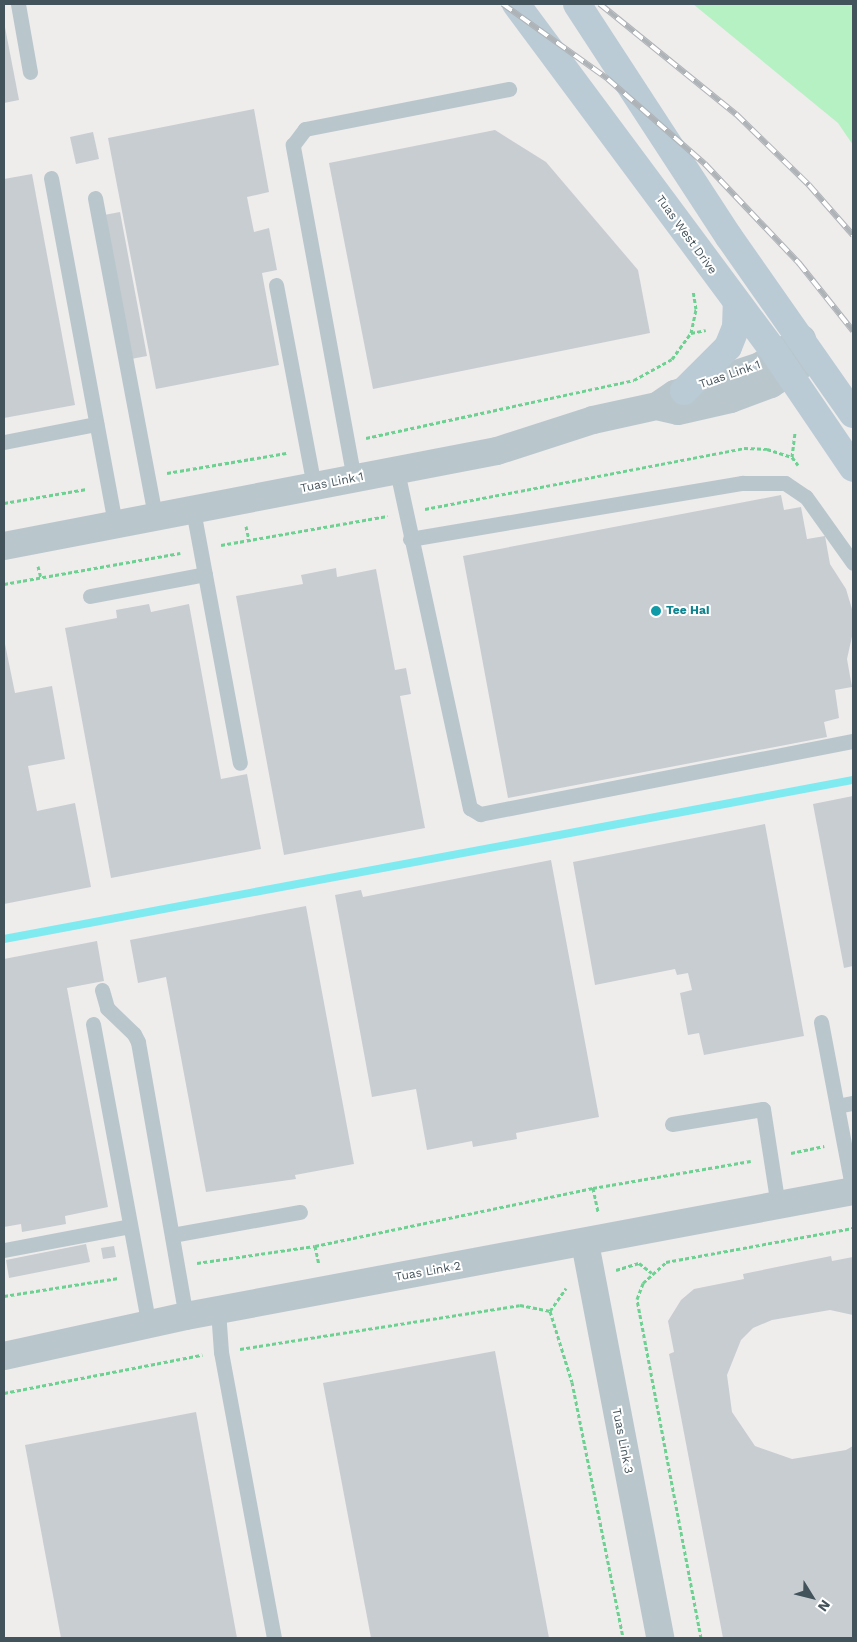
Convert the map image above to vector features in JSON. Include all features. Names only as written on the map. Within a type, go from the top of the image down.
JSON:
[{"type":"main road","name":"Tuas West Drive","points":[[516,4],[783,364],[853,468]]},
{"type":"main road","points":[[576,4],[729,237],[853,414]]},
{"type":"main road","points":[[684,390],[728,347],[736,327],[737,304]]},
{"type":"street","name":"Tuas Link 1","points":[[657,406],[678,411],[732,400],[771,384],[783,364],[808,348]]},
{"type":"street","name":"Tuas Link 1","points":[[4,546],[497,451],[593,420],[657,406],[684,390],[760,366],[783,364]]},
{"type":"street","name":"Tuas Link 2","points":[[4,1356],[186,1316],[853,1192]]},
{"type":"street","name":"Tuas Link 3","points":[[586,1243],[660,1638]]},
{"type":"lane","points":[[18,4],[30,72]]},
{"type":"lane","points":[[354,479],[293,145],[305,129],[509,89]]},
{"type":"lane","points":[[51,178],[115,524]]},
{"type":"lane","points":[[95,198],[155,516]]},
{"type":"lane","points":[[276,285],[314,487]]},
{"type":"lane","points":[[4,442],[96,424]]},
{"type":"lane","points":[[397,471],[410,539],[470,808],[480,814],[853,741]]},
{"type":"lane","points":[[410,539],[742,483],[785,483],[806,497],[853,563]]},
{"type":"lane","points":[[193,510],[240,763]]},
{"type":"lane","points":[[90,596],[205,574]]},
{"type":"lane","points":[[102,990],[107,1008],[134,1034],[138,1042],[186,1316]]},
{"type":"lane","points":[[820,1022],[853,1192]]},
{"type":"lane","points":[[93,1024],[149,1325]]},
{"type":"lane","points":[[837,1106],[853,1103]]},
{"type":"lane","points":[[672,1124],[763,1109],[778,1206]]},
{"type":"lane","points":[[172,1235],[300,1212]]},
{"type":"lane","points":[[4,1250],[130,1226]]},
{"type":"lane","points":[[218,1310],[221,1352],[274,1638]]},
{"type":"path","points":[[347,442],[634,380],[672,359],[690,333],[696,309],[693,287]]},
{"type":"path","points":[[147,476],[307,449]]},
{"type":"path","points":[[4,502],[108,485]]},
{"type":"path","points":[[178,1266],[315,1246],[593,1188],[844,1142]]},
{"type":"path","points":[[701,1638],[637,1298],[643,1283],[666,1262],[853,1228]]},
{"type":"path","points":[[4,1296],[139,1275]]},
{"type":"path","points":[[4,1393],[221,1352],[520,1305],[550,1311],[572,1382],[623,1638]]},
{"type":"green space","points":[[693,4],[853,4],[853,145],[838,123]]},
{"type":"building","points":[[4,22],[19,100],[4,103]]},
{"type":"building","points":[[254,109],[269,192],[247,197],[254,232],[269,228],[277,270],[262,273],[279,365],[156,389],[108,138]]},
{"type":"building","points":[[495,130],[546,162],[638,270],[650,333],[373,389],[329,163]]},
{"type":"building","points":[[93,132],[99,159],[76,164],[70,137]]},
{"type":"building","points":[[32,174],[75,405],[4,418],[4,179]]},
{"type":"building","points":[[120,212],[147,356],[131,359],[104,215]]},
{"type":"building","name":"Tee Hai","points":[[781,495],[784,510],[801,507],[807,539],[825,536],[830,564],[846,589],[852,609],[853,632],[847,659],[852,687],[835,690],[839,718],[824,722],[827,737],[508,798],[463,556]]},
{"type":"building","points":[[336,568],[337,577],[376,569],[395,670],[406,668],[411,694],[400,696],[425,828],[284,855],[236,596],[303,584],[301,575]]},
{"type":"building","points":[[149,604],[151,612],[189,604],[221,779],[247,774],[261,849],[111,878],[65,628],[117,618],[116,610]]},
{"type":"building","points":[[4,639],[15,693],[52,686],[65,759],[28,766],[37,811],[75,803],[91,887],[4,904]]},
{"type":"building","points":[[853,796],[853,966],[844,968],[813,804]]},
{"type":"building","points":[[765,824],[804,1036],[704,1055],[699,1033],[688,1035],[680,993],[692,990],[688,973],[677,975],[675,969],[595,985],[573,862]]},
{"type":"building","points":[[551,860],[599,1117],[516,1133],[517,1139],[473,1147],[472,1141],[427,1150],[416,1089],[372,1097],[335,895],[361,890],[363,897]]},
{"type":"building","points":[[306,906],[354,1164],[295,1175],[296,1179],[206,1192],[166,977],[138,983],[130,940]]},
{"type":"building","points":[[97,941],[104,981],[67,988],[108,1207],[65,1216],[66,1224],[22,1232],[21,1224],[4,1227],[4,959]]},
{"type":"building","points":[[86,1244],[90,1262],[9,1278],[6,1260]]},
{"type":"building","points":[[114,1246],[116,1257],[103,1259],[101,1248]]},
{"type":"building","points":[[831,1256],[832,1261],[853,1257],[853,1315],[830,1310],[772,1320],[753,1328],[741,1340],[727,1375],[732,1412],[755,1446],[792,1459],[846,1450],[853,1446],[853,1638],[723,1638],[669,1354],[674,1352],[668,1321],[681,1300],[694,1289],[744,1279],[743,1274]]},
{"type":"building","points":[[495,1351],[549,1638],[371,1638],[323,1383]]},
{"type":"building","points":[[196,1412],[237,1638],[61,1638],[25,1445]]},
{"type":"waterway","points":[[4,939],[853,780]]},
{"type":"railway","points":[[503,4],[608,79],[705,164],[799,263],[853,331]]},
{"type":"railway","points":[[600,4],[736,114],[809,185],[853,235]]},
{"type":"place","name":"Tee Hai","points":[[656,611]]}]
